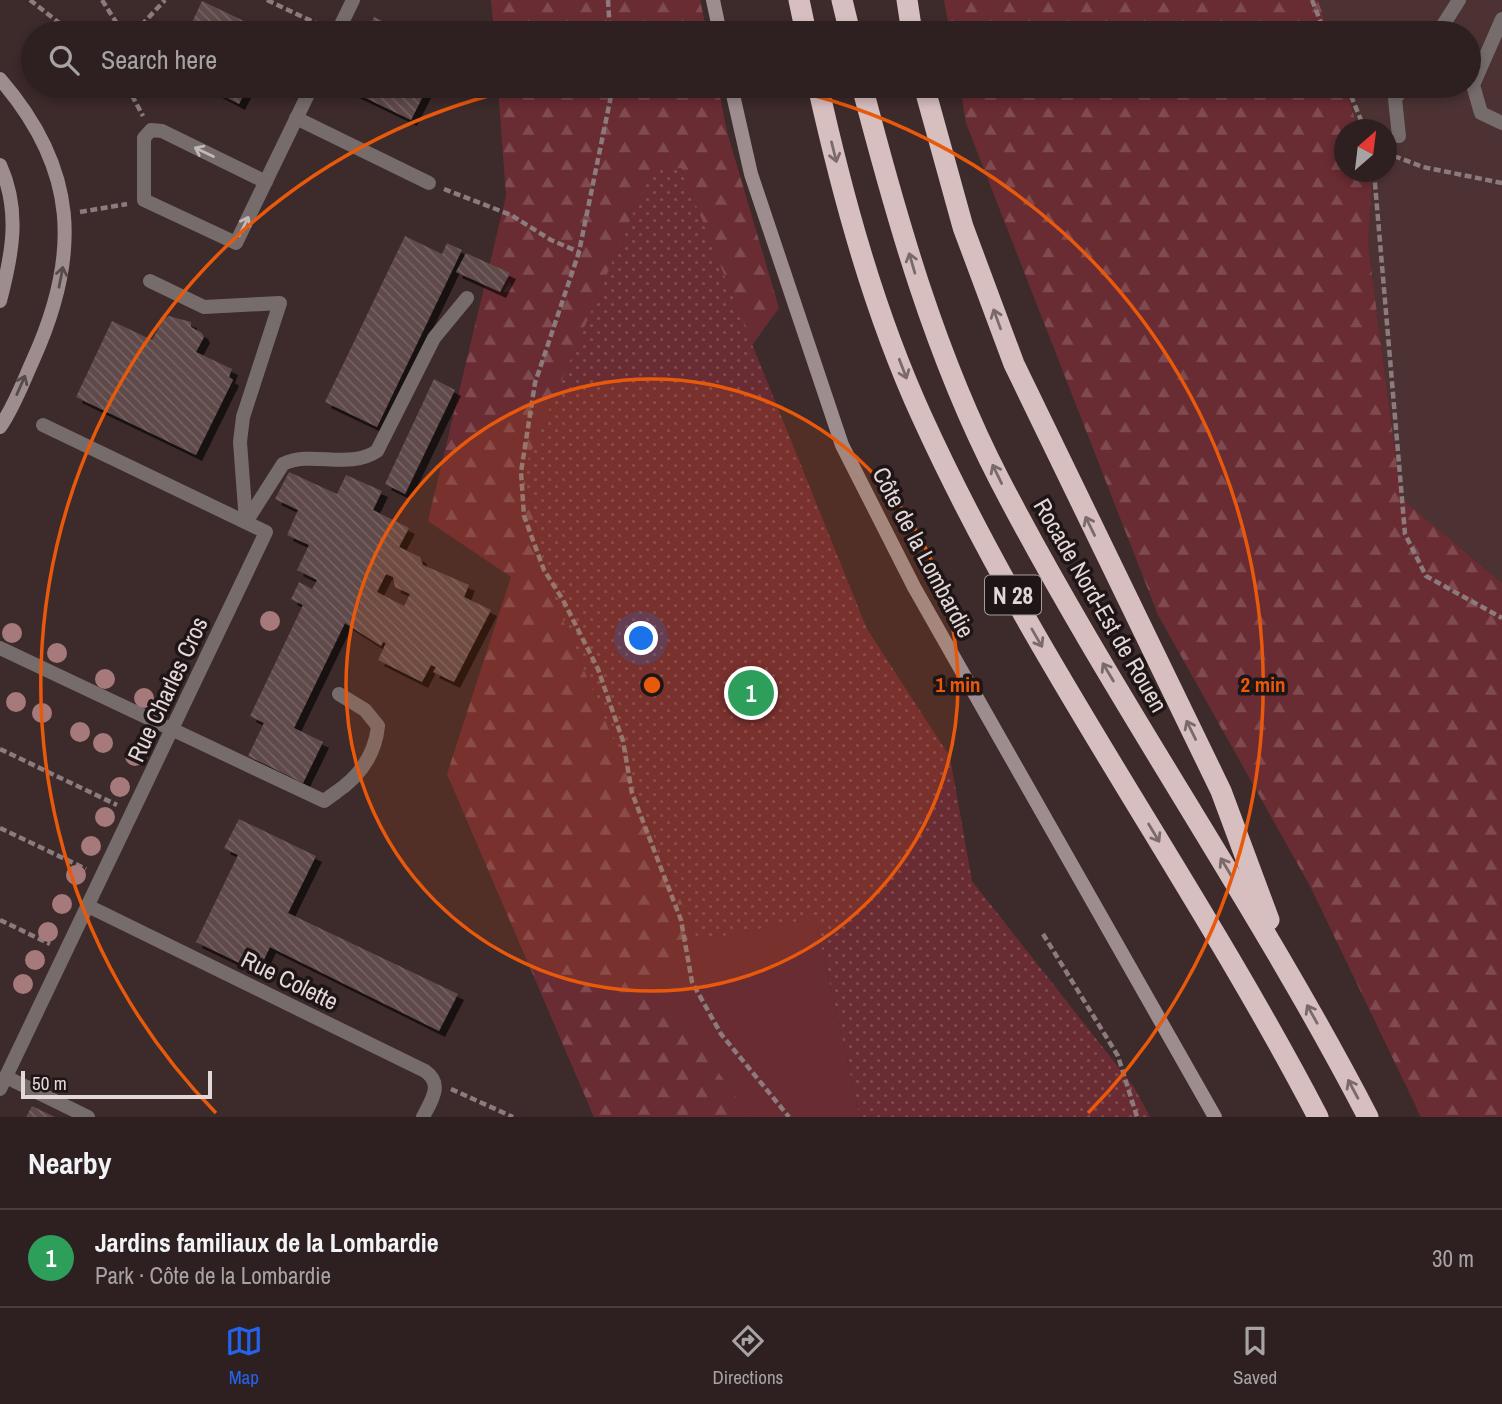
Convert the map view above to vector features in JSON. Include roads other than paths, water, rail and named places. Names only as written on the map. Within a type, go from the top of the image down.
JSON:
[{"type":"highway","points":[[799,0],[803,21]]},
{"type":"highway","points":[[842,0],[847,21]]},
{"type":"highway","points":[[907,0],[910,21]]},
{"type":"highway","name":"N 28","points":[[821,98],[857,239],[882,315],[921,415],[979,534],[1034,633],[1194,899],[1318,1117]]},
{"type":"highway","name":"Rocade Nord-Est de Rouen","points":[[865,98],[919,289],[960,395],[998,478],[1106,669],[1286,968],[1368,1117]]},
{"type":"highway","points":[[927,98],[963,227],[1014,364],[1221,791],[1286,968]]},
{"type":"main road","points":[[713,0],[717,21]]},
{"type":"main road","points":[[0,79],[46,144],[58,177],[66,223],[60,285],[40,342],[0,427]]},
{"type":"main road","name":"Côte de la Lombardie","points":[[734,98],[751,174],[842,445],[914,587],[1215,1117]]},
{"type":"main road","points":[[0,165],[13,211],[13,246],[0,301]]},
{"type":"street","points":[[337,21],[353,0]]},
{"type":"street","points":[[1446,21],[1459,0]]},
{"type":"street","points":[[1481,67],[1502,19]]},
{"type":"street","points":[[266,182],[162,131],[151,130],[143,142],[145,200],[236,243],[266,182],[306,98]]},
{"type":"street","points":[[1396,98],[1399,136]]},
{"type":"street","points":[[1477,98],[1481,113],[1502,123]]},
{"type":"street","points":[[296,118],[429,183]]},
{"type":"street","points":[[150,281],[204,307],[280,303],[243,417],[240,442],[246,522]]},
{"type":"street","points":[[246,522],[283,464],[292,459],[346,460],[369,456],[377,451],[434,338],[467,298]]},
{"type":"street","points":[[43,425],[246,522]]},
{"type":"street","name":"Rue Charles Cros","points":[[3,1083],[266,532],[246,522]]},
{"type":"street","points":[[0,648],[324,801],[363,769],[377,742],[378,726],[365,710],[339,694]]},
{"type":"street","name":"Rue Colette","points":[[88,906],[425,1071],[435,1081],[436,1090],[423,1117]]},
{"type":"street","points":[[3,1083],[88,1117]]},
{"type":"place","name":"Jardins familiaux de la Lombardie","points":[[751,693]]}]
